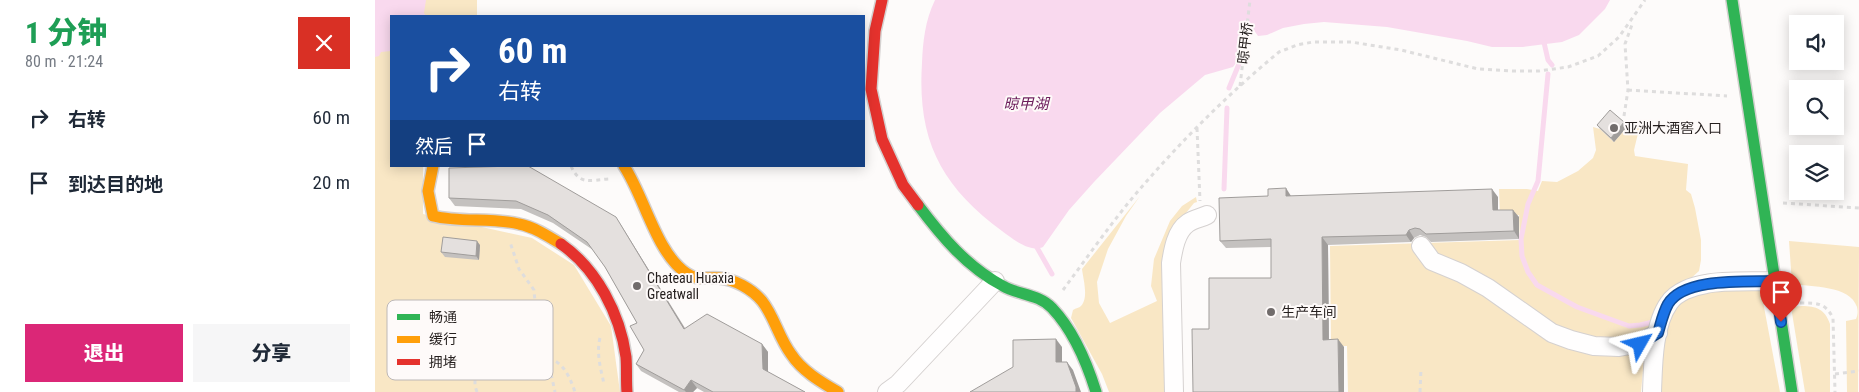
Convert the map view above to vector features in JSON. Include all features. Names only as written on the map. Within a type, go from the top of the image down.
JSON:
[{"type":"street","points":[[882,0],[875,31],[871,89],[882,139],[903,185],[938,232],[969,264],[1004,287],[1037,298],[1051,307],[1077,344],[1089,370],[1096,392]]},
{"type":"street","points":[[1732,0],[1793,392]]},
{"type":"street","points":[[433,167],[428,183],[428,204],[433,216],[447,220],[520,224],[558,242],[586,265],[606,297],[620,331],[626,358],[627,392]]},
{"type":"street","points":[[625,167],[632,177],[665,251],[675,265],[689,275],[699,279],[720,278],[746,287],[762,301],[791,354],[815,378],[838,392]]},
{"type":"street","points":[[1174,392],[1171,263],[1177,238],[1187,224],[1204,216]]},
{"type":"street","points":[[1421,246],[1432,261],[1461,273],[1488,288],[1553,333],[1571,340],[1594,346],[1619,348],[1640,344],[1658,333]]},
{"type":"street","points":[[887,392],[898,384],[995,281]]},
{"type":"street","points":[[1652,392],[1654,347],[1669,302],[1682,292],[1706,284],[1775,281]]},
{"type":"path","name":"晾甲桥","points":[[1240,86],[1250,0]]},
{"type":"path","points":[[1051,307],[1133,197],[1197,127],[1279,52],[1297,45],[1313,42],[1351,42],[1401,50],[1478,69],[1539,71],[1567,67],[1598,56],[1619,37],[1635,17],[1645,0]]},
{"type":"path","points":[[1624,116],[1628,90],[1625,44],[1635,17]]},
{"type":"path","points":[[1628,90],[1746,97]]},
{"type":"path","points":[[1197,127],[1204,216]]},
{"type":"path","points":[[572,167],[580,180],[632,177]]},
{"type":"path","points":[[1762,201],[1859,208]]},
{"type":"path","points":[[509,223],[511,246],[519,269],[534,290],[535,300]]},
{"type":"path","points":[[1778,304],[1817,303],[1829,311],[1833,318],[1835,392]]},
{"type":"path","points":[[553,359],[563,366],[575,392]]},
{"type":"path","points":[[1420,392],[1421,369]]},
{"type":"path","points":[[1835,374],[1859,371]]},
{"type":"shaded area","points":[[375,0],[477,0],[477,15],[390,15],[390,167],[423,167],[423,214],[532,238],[574,265],[611,326],[620,392],[375,392]]},
{"type":"shaded area","points":[[1640,125],[1634,150],[1635,156],[1688,164],[1686,190],[1691,194],[1701,240],[1699,271],[1688,281],[1645,349],[1641,392],[1348,392],[1347,346],[1331,346],[1330,246],[1520,240],[1519,215],[1500,216],[1499,189],[1538,191],[1542,181],[1557,182],[1578,171],[1593,158],[1596,150],[1593,127],[1600,129],[1614,142],[1627,127]]},
{"type":"shaded area","points":[[1140,196],[1126,216],[1108,249],[1097,282],[1099,303],[1110,323],[1157,301],[1151,286],[1154,259],[1170,221],[1182,206],[1196,197],[1197,202],[1194,203],[1174,228],[1168,392],[1109,392],[1102,374],[1071,318],[1073,310],[1081,306],[1085,298],[1082,269]]},
{"type":"shaded area","points":[[1789,241],[1859,247],[1858,392],[1847,392],[1846,321],[1856,319],[1857,307],[1853,300],[1838,291],[1829,288],[1792,284]]},
{"type":"shaded area","points":[[1702,291],[1761,291],[1780,392],[1656,392],[1665,327],[1675,306]]},
{"type":"shaded area","points":[[1802,306],[1819,309],[1830,324],[1830,392],[1805,392],[1791,307]]},
{"type":"water","points":[[375,0],[426,0],[425,15],[390,15],[390,51],[381,52],[379,56],[375,57]]},
{"type":"water","name":"晾甲湖","points":[[935,0],[1610,0],[1605,9],[1579,35],[1562,42],[1523,47],[1492,47],[1387,27],[1324,22],[1283,28],[1267,35],[1258,36],[1251,26],[1241,27],[1238,60],[1233,67],[1205,75],[1160,113],[1069,210],[1043,247],[1032,248],[1016,241],[981,214],[963,197],[937,159],[929,138],[921,90],[924,39]]},
{"type":"building","name":"亚洲大酒窖入口","points":[[1610,110],[1624,122],[1611,138],[1597,125]]},
{"type":"building","name":"Chateau Huaxia Greatwall","points":[[530,167],[616,217],[684,329],[707,314],[762,344],[763,369],[805,392],[713,392],[691,380],[684,390],[636,364],[644,350],[630,326],[637,323],[605,267],[587,242],[548,215],[516,201],[449,198],[449,168]]},
{"type":"building","points":[[1286,188],[1286,196],[1492,189],[1493,210],[1513,210],[1514,231],[1426,234],[1420,229],[1415,228],[1409,230],[1406,235],[1322,237],[1323,340],[1338,339],[1339,392],[1193,392],[1192,329],[1209,329],[1209,278],[1271,278],[1271,239],[1220,241],[1219,198],[1268,196],[1268,189]]},
{"type":"building","points":[[443,237],[477,241],[476,256],[441,252]]},
{"type":"building","points":[[1056,339],[1056,362],[1067,362],[1076,392],[970,392],[1013,367],[1013,340]]},
{"type":"waterway","points":[[1229,88],[1239,64],[1244,21]]},
{"type":"waterway","points":[[1543,38],[1548,60],[1552,65]]},
{"type":"waterway","points":[[1548,74],[1538,181],[1528,204],[1521,239],[1522,256],[1528,272],[1537,285],[1577,307],[1629,326],[1653,322]]},
{"type":"waterway","points":[[1224,189],[1227,108]]},
{"type":"waterway","points":[[1035,244],[1052,274]]},
{"type":"traffic: fast","points":[[1732,0],[1792,392]]},
{"type":"traffic: fast","points":[[918,205],[946,240],[978,270],[1003,286],[1035,297],[1052,308],[1079,347],[1096,392]]},
{"type":"traffic: slow","points":[[433,167],[428,191],[433,216],[525,225],[561,244]]},
{"type":"traffic: slow","points":[[625,167],[659,238],[676,264],[694,277],[725,279],[742,285],[753,292],[766,307],[795,360],[812,376],[838,392]]},
{"type":"traffic: jam","points":[[882,0],[875,31],[871,89],[882,139],[903,185],[918,205]]},
{"type":"traffic: jam","points":[[561,244],[574,254],[596,279],[612,309],[623,341],[626,357],[627,392]]},
{"type":"place","name":"亚洲大酒窖入口","points":[[1614,128]]},
{"type":"place","name":"Chateau Huaxia Greatwall","points":[[637,286]]},
{"type":"place","name":"生产车间","points":[[1271,312]]},
{"type":"route","points":[[1640,344],[1658,333],[1669,302],[1682,292],[1706,284],[1775,281],[1781,322]]}]
